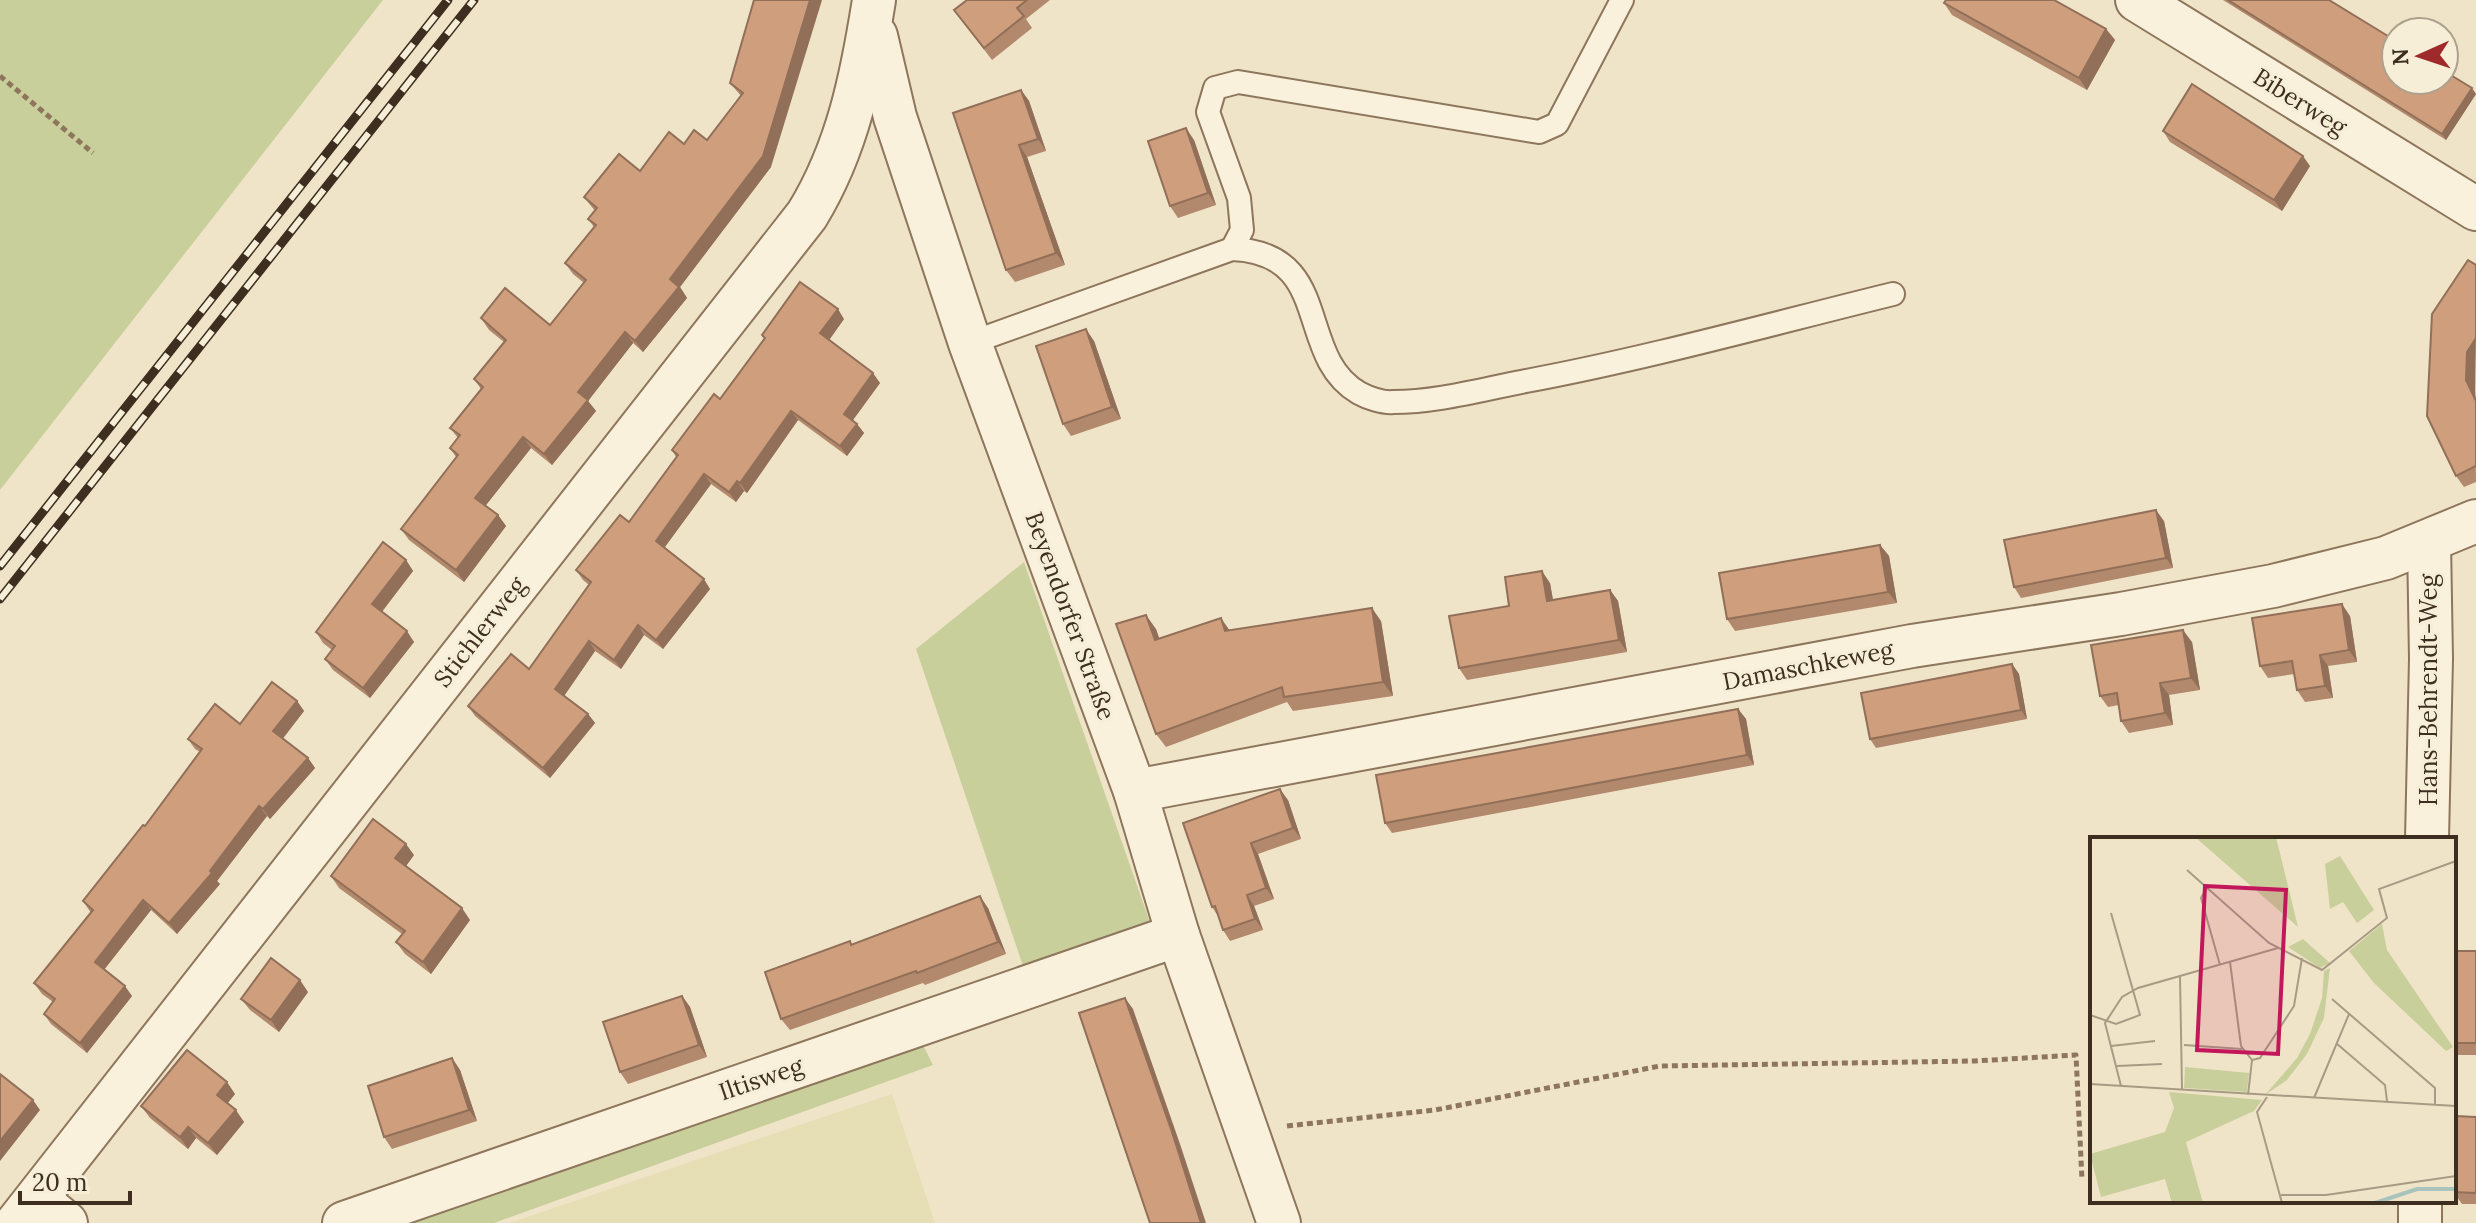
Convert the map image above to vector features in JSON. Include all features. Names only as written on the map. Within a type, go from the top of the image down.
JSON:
[{"type":"street","name":"Biberweg","points":[[2137,0],[2311,110],[2470,205]]},
{"type":"street","name":"Beyendorfer Straße","points":[[874,3],[881,64],[895,117],[970,343],[1135,791],[1178,935],[1279,1223]]},
{"type":"street","name":"Stichlerweg","points":[[40,1215],[807,215],[833,169],[852,116],[874,3]]},
{"type":"street","name":"Damaschkeweg","points":[[1135,791],[1912,646],[2121,614],[2273,586],[2386,558],[2476,521]]},
{"type":"street","name":"Hans-Behrendt-Weg","points":[[2427,837],[2431,659],[2429,542]]},
{"type":"street","name":"Iltisweg","points":[[344,1223],[1178,935]]},
{"type":"lane","points":[[1232,249],[1242,230],[1239,198],[1208,112],[1215,88],[1238,82],[1539,132],[1557,124],[1622,0]]},
{"type":"lane","points":[[970,343],[1232,249],[1253,250],[1277,258],[1298,280],[1328,355],[1343,382],[1361,394],[1390,403],[1437,398],[1592,369],[1893,294]]},
{"type":"path","points":[[0,76],[93,153]]},
{"type":"path","points":[[1246,1130],[1435,1110],[1660,1066],[1975,1061],[2076,1055],[2082,1180]]},
{"type":"shaded area","points":[[892,1094],[935,1223],[509,1223]]},
{"type":"green space","points":[[0,0],[383,0],[0,490]]},
{"type":"green space","points":[[1024,562],[1154,934],[1026,975],[916,649]]},
{"type":"green space","points":[[921,1041],[933,1065],[494,1223],[392,1223]]},
{"type":"building","points":[[754,0],[810,0],[763,156],[670,279],[679,287],[635,341],[625,332],[578,392],[588,400],[544,454],[523,437],[475,498],[498,515],[456,570],[401,529],[458,455],[450,448],[460,435],[450,428],[483,387],[474,379],[506,340],[481,318],[505,288],[550,325],[586,280],[565,263],[596,225],[588,219],[597,208],[584,197],[619,154],[640,171],[669,132],[684,144],[694,130],[707,140],[743,93],[730,83]]},
{"type":"building","points":[[967,0],[1027,0],[1017,8],[1024,16],[984,48],[954,10]]},
{"type":"building","points":[[1946,0],[2054,0],[2106,29],[2079,78],[1944,3]]},
{"type":"building","points":[[2228,0],[2329,0],[2380,31],[2380,95]]},
{"type":"building","points":[[2460,81],[2472,88],[2442,134],[2381,96],[2460,96]]},
{"type":"building","points":[[2192,84],[2303,156],[2274,200],[2163,131]]},
{"type":"building","points":[[1021,90],[1038,139],[1019,145],[1056,253],[1006,270],[953,113]]},
{"type":"building","points":[[1186,128],[1208,193],[1170,206],[1148,141]]},
{"type":"building","points":[[2468,260],[2476,265],[2476,338],[2467,352],[2466,380],[2476,401],[2476,466],[2456,476],[2427,416],[2432,314]]},
{"type":"building","points":[[800,282],[838,309],[820,333],[873,373],[844,414],[857,424],[840,446],[791,411],[740,483],[737,481],[729,492],[704,474],[656,541],[704,579],[656,640],[638,625],[614,660],[589,641],[555,689],[588,714],[543,768],[468,706],[511,654],[529,669],[591,582],[576,570],[620,515],[629,522],[678,455],[672,450],[714,394],[720,399],[765,338],[762,335]]},
{"type":"building","points":[[1086,329],[1112,407],[1063,424],[1036,346]]},
{"type":"building","points":[[2156,510],[2166,558],[2014,587],[2004,540]]},
{"type":"building","points":[[383,542],[406,560],[372,604],[407,631],[363,688],[325,659],[335,646],[316,632]]},
{"type":"building","points":[[1880,545],[1888,592],[1727,619],[1719,573]]},
{"type":"building","points":[[1542,571],[1547,601],[1610,590],[1619,640],[1459,668],[1449,616],[1509,606],[1505,577]]},
{"type":"building","points":[[2342,604],[2349,650],[2320,655],[2325,686],[2297,690],[2292,661],[2260,666],[2252,618]]},
{"type":"building","points":[[1372,608],[1383,682],[1284,697],[1282,687],[1156,734],[1116,624],[1146,615],[1155,640],[1221,618],[1225,631]]},
{"type":"building","points":[[2183,630],[2191,678],[2160,683],[2165,713],[2121,721],[2117,693],[2100,696],[2091,645]]},
{"type":"building","points":[[2012,664],[2021,710],[1870,739],[1861,693]]},
{"type":"building","points":[[272,682],[297,701],[273,731],[308,758],[263,809],[259,806],[210,871],[212,873],[169,923],[143,900],[95,962],[125,986],[80,1043],[44,1014],[55,999],[34,983],[93,910],[83,901],[145,826],[202,749],[188,739],[215,704],[240,724]]},
{"type":"building","points":[[1738,709],[1747,755],[1385,823],[1376,775]]},
{"type":"building","points":[[1280,789],[1293,828],[1251,843],[1266,888],[1247,895],[1255,919],[1223,930],[1183,823]]},
{"type":"building","points":[[373,819],[406,844],[395,858],[462,908],[423,962],[396,942],[405,931],[331,876]]},
{"type":"building","points":[[980,896],[998,942],[781,1019],[765,972],[850,941],[851,945]]},
{"type":"building","points":[[2456,951],[2476,951],[2476,1043],[2456,1043]]},
{"type":"building","points":[[271,958],[300,980],[271,1020],[241,999]]},
{"type":"building","points":[[682,996],[699,1045],[620,1072],[603,1022]]},
{"type":"building","points":[[1125,998],[1201,1223],[1150,1223],[1079,1013]]},
{"type":"building","points":[[187,1050],[227,1082],[217,1095],[236,1110],[208,1143],[188,1127],[180,1137],[141,1106]]},
{"type":"building","points":[[452,1058],[469,1110],[384,1137],[368,1086]]},
{"type":"building","points":[[0,1074],[33,1100],[0,1141]]},
{"type":"building","points":[[2456,1116],[2476,1117],[2476,1193],[2456,1192]]},
{"type":"railway","points":[[0,566],[448,0]]},
{"type":"railway","points":[[0,599],[474,0]]}]
